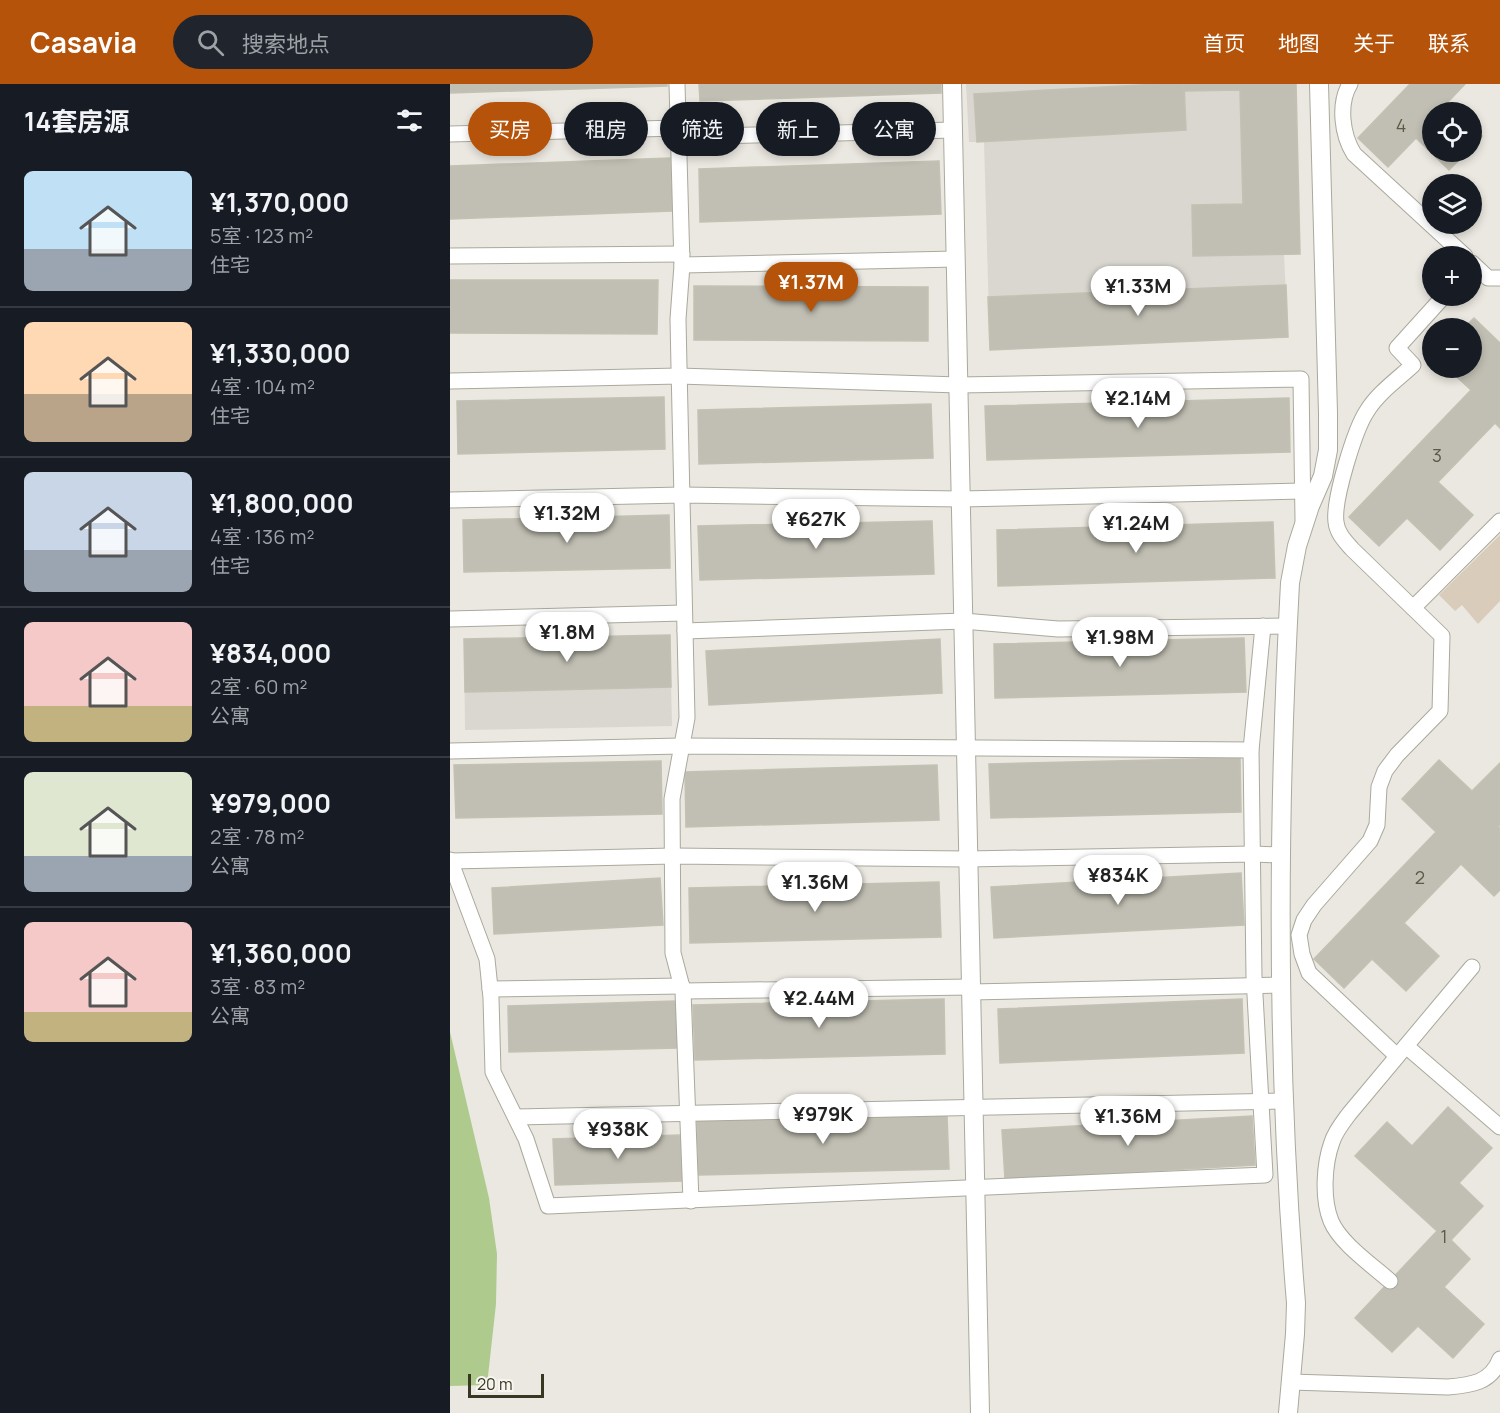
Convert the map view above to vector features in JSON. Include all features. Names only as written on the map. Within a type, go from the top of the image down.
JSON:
[{"type":"street","points":[[952,84],[980,1413]]},
{"type":"street","points":[[1288,1413],[1296,1303],[1283,1101],[1281,985],[1287,626],[1290,583],[1303,527],[1323,476],[1328,450],[1320,84]]},
{"type":"lane","points":[[677,84],[678,102]]},
{"type":"lane","points":[[1350,84],[1345,92],[1344,132],[1354,154],[1453,246]]},
{"type":"lane","points":[[744,132],[953,130]]},
{"type":"lane","points":[[450,134],[660,133]]},
{"type":"lane","points":[[680,156],[682,260],[678,319],[687,718],[672,800],[673,953],[682,988],[691,1201]]},
{"type":"lane","points":[[450,256],[682,260],[956,259]]},
{"type":"lane","points":[[1482,273],[1488,278],[1500,278]]},
{"type":"lane","points":[[1435,306],[1397,348],[1413,365],[1374,400],[1366,412],[1342,481],[1336,522],[1341,536],[1352,549],[1442,636],[1440,711],[1397,755],[1385,771],[1379,787],[1377,825],[1370,841],[1314,905],[1304,920],[1299,934],[1302,954],[1309,973],[1402,1051],[1500,1127]]},
{"type":"lane","points":[[450,381],[679,376],[959,385],[1327,378]]},
{"type":"lane","points":[[1301,379],[1303,527]]},
{"type":"lane","points":[[450,500],[682,495],[961,499],[1303,491]]},
{"type":"lane","points":[[1413,609],[1500,521]]},
{"type":"lane","points":[[450,619],[684,613]]},
{"type":"lane","points":[[685,631],[963,621],[1058,629],[1287,626]]},
{"type":"lane","points":[[1263,626],[1251,750],[1252,854],[1255,985],[1265,1175],[548,1206],[526,1139],[493,1072],[487,959],[450,861],[673,856],[968,860],[1252,854],[1282,855]]},
{"type":"lane","points":[[450,751],[681,746],[1251,750]]},
{"type":"lane","points":[[1390,1281],[1344,1240],[1331,1221],[1326,1198],[1328,1160],[1332,1140],[1349,1114],[1472,967]]},
{"type":"lane","points":[[490,989],[971,989],[1281,985]]},
{"type":"lane","points":[[516,1117],[1283,1101]]},
{"type":"lane","points":[[1291,1382],[1468,1386],[1485,1380],[1497,1368],[1500,1359]]},
{"type":"shaded area","points":[[966,84],[1296,84],[1300,254],[1284,254],[1288,337],[990,350],[984,142],[969,142]]},
{"type":"shaded area","points":[[1500,535],[1500,601],[1478,624],[1462,605],[1455,611],[1439,595]]},
{"type":"shaded area","points":[[670,635],[672,726],[465,730],[464,639]]},
{"type":"shaded area","points":[[450,1032],[489,1198],[497,1254],[496,1304],[487,1385],[450,1386]]},
{"type":"building","points":[[450,84],[667,84],[667,86],[450,93]]},
{"type":"building","points":[[699,84],[941,84],[941,93],[700,101]]},
{"type":"building","points":[[1184,84],[1186,130],[977,142],[974,94]]},
{"type":"building","points":[[1184,84],[1296,84],[1300,254],[1193,256],[1192,205],[1243,204],[1240,90],[1184,91]]},
{"type":"building","points":[[1410,84],[1465,84],[1448,102],[1422,102],[1422,144],[1416,138],[1388,167],[1358,138]]},
{"type":"building","points":[[670,158],[672,211],[450,219],[450,166]]},
{"type":"building","points":[[939,161],[941,214],[700,222],[699,169]]},
{"type":"building","points":[[1441,162],[1457,162],[1449,170]]},
{"type":"building","points":[[450,280],[658,280],[657,334],[450,333]]},
{"type":"building","points":[[1286,285],[1288,337],[990,350],[988,297]]},
{"type":"building","points":[[694,286],[928,287],[928,341],[694,340]]},
{"type":"building","points":[[1482,326],[1500,343],[1500,428],[1495,423],[1438,482],[1473,515],[1440,550],[1407,518],[1379,546],[1349,517],[1471,390],[1458,378],[1482,378]]},
{"type":"building","points":[[664,397],[665,449],[458,454],[457,401]]},
{"type":"building","points":[[1289,398],[1290,452],[987,460],[985,406]]},
{"type":"building","points":[[931,404],[933,458],[699,464],[698,410]]},
{"type":"building","points":[[669,515],[670,568],[464,572],[463,520]]},
{"type":"building","points":[[932,521],[934,574],[700,580],[698,526]]},
{"type":"building","points":[[1273,522],[1275,578],[998,586],[997,530]]},
{"type":"building","points":[[670,635],[671,687],[465,692],[464,639]]},
{"type":"building","points":[[1244,638],[1246,692],[995,698],[994,644]]},
{"type":"building","points":[[940,639],[942,693],[709,705],[706,651]]},
{"type":"building","points":[[1240,758],[1241,812],[991,818],[989,764]]},
{"type":"building","points":[[1439,760],[1472,791],[1500,763],[1500,825],[1498,827],[1500,828],[1500,890],[1494,896],[1461,864],[1404,923],[1439,956],[1406,991],[1372,959],[1344,988],[1314,959],[1436,832],[1402,799]]},
{"type":"building","points":[[661,761],[662,814],[456,818],[454,765]]},
{"type":"building","points":[[937,765],[939,820],[686,827],[685,772]]},
{"type":"building","points":[[1241,873],[1244,925],[994,938],[991,887]]},
{"type":"building","points":[[660,878],[663,925],[494,934],[492,888]]},
{"type":"building","points":[[939,882],[941,937],[690,943],[689,888]]},
{"type":"building","points":[[944,999],[945,1054],[695,1060],[693,1005]]},
{"type":"building","points":[[1242,999],[1244,1053],[1000,1063],[998,1009]]},
{"type":"building","points":[[676,1001],[677,1048],[509,1052],[508,1006]]},
{"type":"building","points":[[1448,1107],[1492,1148],[1459,1183],[1483,1206],[1451,1240],[1470,1259],[1444,1287],[1484,1324],[1453,1358],[1418,1326],[1392,1352],[1355,1318],[1437,1231],[1355,1156],[1387,1122],[1412,1146]]},
{"type":"building","points":[[947,1115],[949,1169],[699,1175],[697,1121]]},
{"type":"building","points":[[1252,1116],[1255,1165],[1005,1179],[1002,1130]]},
{"type":"building","points":[[680,1135],[682,1181],[555,1185],[553,1139]]}]
